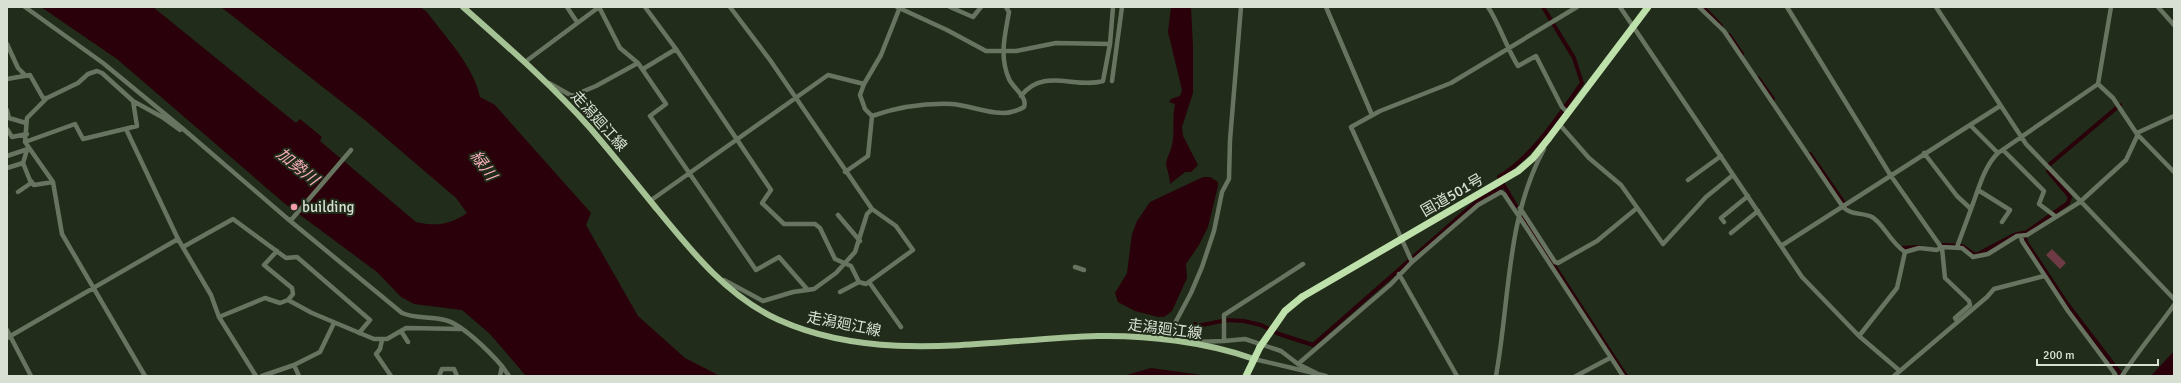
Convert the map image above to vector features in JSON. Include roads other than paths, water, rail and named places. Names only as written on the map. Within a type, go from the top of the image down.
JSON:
[{"type":"highway","name":"国道501号","points":[[1246,376],[1260,347],[1285,311],[1302,297],[1501,182],[1533,158],[1560,125],[1565,110],[1648,7]]},
{"type":"main road","name":"走潟廻江線","points":[[463,7],[525,62],[589,127],[691,250],[719,278],[742,297],[780,321],[822,335],[857,342],[914,346],[1098,336],[1179,342],[1237,353],[1253,360]]},
{"type":"street","points":[[25,7],[103,63],[402,313],[421,318],[443,319],[451,322],[502,366],[509,376]]},
{"type":"street","points":[[567,7],[577,22]]},
{"type":"street","points":[[525,62],[599,7],[620,48],[643,69],[666,104],[650,116],[756,270],[779,257],[807,290]]},
{"type":"street","points":[[645,7],[676,49],[771,190],[762,203],[784,224],[809,222],[820,228],[835,259],[846,262],[851,266],[859,282]]},
{"type":"street","points":[[730,7],[872,209],[896,226],[913,250],[869,282],[862,284],[859,282],[840,292]]},
{"type":"street","points":[[950,7],[973,17],[981,7]]},
{"type":"street","points":[[872,116],[896,108],[932,104],[953,104],[999,114],[1009,113],[1024,107],[1026,104],[1022,96],[1009,80],[1002,50],[1007,9],[1002,7]]},
{"type":"street","points":[[1022,96],[1027,89],[1051,79],[1087,84],[1103,81],[1110,44],[1113,7]]},
{"type":"street","points":[[1112,81],[1122,7]]},
{"type":"street","points":[[1166,340],[1191,293],[1202,267],[1214,231],[1222,192],[1229,179],[1230,140],[1241,7]]},
{"type":"street","points":[[1326,7],[1372,115]]},
{"type":"street","points":[[1488,7],[1496,20],[1508,50],[1518,66],[1536,56],[1565,110]]},
{"type":"street","points":[[1411,260],[1350,127],[1372,115],[1451,84],[1577,7]]},
{"type":"street","points":[[1620,7],[1632,27],[1802,277],[1859,336],[1900,371]]},
{"type":"street","points":[[1699,7],[1724,31],[1848,212],[1873,218],[1895,246],[1905,252],[1919,248],[1937,250],[1957,246],[1973,257],[1988,254],[2017,236],[2023,235],[2043,226],[2054,215],[2080,202],[2126,160],[2137,134],[2174,116]]},
{"type":"street","points":[[1787,7],[1891,176],[1942,248],[1944,278],[1969,301],[1970,305],[1955,318],[1957,321]]},
{"type":"street","points":[[1936,7],[2021,138],[2080,202],[2174,299]]},
{"type":"street","points":[[1957,246],[1978,190],[1993,158],[2098,84],[2111,7]]},
{"type":"street","points":[[2158,7],[2174,25]]},
{"type":"street","points":[[872,116],[865,109],[861,99],[864,84],[881,55],[899,8],[947,30],[986,51],[1016,51],[1056,43],[1110,44]]},
{"type":"street","points":[[7,44],[18,68],[25,75]]},
{"type":"street","points":[[643,69],[676,49]]},
{"type":"street","points":[[543,80],[572,96],[596,86],[638,63]]},
{"type":"street","points":[[145,376],[62,234],[52,182],[28,149],[25,142],[27,134],[26,123],[27,118],[47,98],[64,91],[88,74],[97,71],[102,73],[133,101],[162,117],[180,130],[182,128]]},
{"type":"street","points":[[7,79],[25,75],[32,77],[40,94],[43,98],[47,98]]},
{"type":"street","points":[[650,201],[828,75],[864,84]]},
{"type":"street","points":[[2098,84],[2118,106],[2137,134],[2174,172]]},
{"type":"street","points":[[25,142],[75,124],[83,139],[137,126],[133,101]]},
{"type":"street","points":[[1781,246],[1891,176],[1924,153],[2000,106]]},
{"type":"street","points":[[7,110],[8,119],[26,123]]},
{"type":"street","points":[[845,172],[868,156],[872,116]]},
{"type":"street","points":[[1560,125],[1589,158],[1617,181],[1630,196],[1663,244],[1706,197],[1733,175]]},
{"type":"street","points":[[1970,125],[2044,191],[2038,204],[2054,215]]},
{"type":"street","points":[[7,129],[12,137],[27,134]]},
{"type":"street","points":[[126,129],[178,239],[211,296],[219,318],[256,376]]},
{"type":"street","points":[[1496,376],[1504,328],[1512,245],[1518,215],[1536,164],[1550,138]]},
{"type":"street","points":[[7,156],[28,149]]},
{"type":"street","points":[[28,149],[23,163],[30,180],[34,185],[38,186],[52,182]]},
{"type":"street","points":[[291,219],[351,150]]},
{"type":"street","points":[[1924,153],[1957,196],[1971,209]]},
{"type":"street","points":[[1688,180],[1721,156]]},
{"type":"street","points":[[7,168],[23,163]]},
{"type":"street","points":[[18,192],[31,183],[30,180]]},
{"type":"street","points":[[1978,190],[2010,210],[2001,219]]},
{"type":"street","points":[[1298,364],[1392,284],[1411,260],[1481,202],[1501,192],[1504,194],[1518,215],[1622,376]]},
{"type":"street","points":[[1724,222],[1722,218],[1748,196]]},
{"type":"street","points":[[1520,208],[1555,262],[1558,263],[1597,241],[1637,208]]},
{"type":"street","points":[[719,278],[763,301],[822,285],[855,252],[860,241],[867,214],[872,209]]},
{"type":"street","points":[[1731,233],[1758,211]]},
{"type":"street","points":[[838,215],[860,241]]},
{"type":"street","points":[[183,247],[233,219],[286,258],[298,257],[370,320],[359,333]]},
{"type":"street","points":[[2023,235],[2022,241],[2044,276],[2115,374],[2114,376]]},
{"type":"street","points":[[9,337],[178,239]]},
{"type":"street","points":[[219,318],[265,298],[280,303],[288,300],[292,294],[292,288],[264,265],[277,251]]},
{"type":"street","points":[[1859,336],[1897,288],[1905,252]]},
{"type":"street","points":[[1224,341],[1224,315],[1303,264]]},
{"type":"street","points":[[1075,267],[1084,270]]},
{"type":"street","points":[[1399,274],[1457,376]]},
{"type":"street","points":[[1894,376],[1957,321],[1987,298],[1994,289],[2044,276]]},
{"type":"street","points":[[869,282],[901,327]]},
{"type":"street","points":[[288,300],[374,340],[382,340],[402,332],[406,328],[460,329]]},
{"type":"street","points":[[2122,376],[2143,345],[2149,340],[2174,305]]},
{"type":"street","points":[[262,376],[294,365],[320,352],[334,322]]},
{"type":"street","points":[[7,330],[9,337],[31,376]]},
{"type":"street","points":[[402,332],[408,342]]},
{"type":"street","points":[[1179,342],[1245,339],[1281,351],[1298,364],[1318,374]]},
{"type":"street","points":[[382,340],[380,349],[376,354],[391,376]]},
{"type":"street","points":[[1576,376],[1610,358]]},
{"type":"street","points":[[1253,360],[1306,373],[1326,376]]},
{"type":"street","points":[[294,365],[299,376]]},
{"type":"street","points":[[500,376],[502,366]]},
{"type":"street","points":[[439,376],[442,369],[454,369],[457,376]]},
{"type":"water","points":[[41,7],[153,7],[296,123],[300,119],[322,137],[320,141],[416,222],[423,224],[443,224],[455,220],[467,213],[456,198],[366,121],[221,7],[420,7],[427,12],[458,52],[471,74],[480,97],[495,105],[591,213],[586,225],[638,316],[685,358],[720,376],[526,376],[490,334],[462,310],[414,304],[401,297],[377,272],[284,203],[117,59]]},
{"type":"water","points":[[1171,7],[1191,7],[1193,93],[1182,127],[1183,136],[1198,165],[1191,172],[1185,172],[1170,184],[1166,163],[1173,140],[1175,104],[1169,102],[1171,99],[1180,96],[1182,90],[1168,32]]},
{"type":"water","points":[[1203,177],[1210,177],[1218,182],[1218,186],[1208,227],[1199,245],[1186,264],[1187,278],[1172,311],[1164,317],[1158,317],[1135,311],[1118,302],[1115,293],[1127,273],[1132,234],[1137,221],[1150,202]]},
{"type":"water","points":[[2174,351],[2174,376],[2151,376]]},
{"type":"water","points":[[1151,368],[1209,376],[1123,376]]},
{"type":"waterway","points":[[1516,206],[1499,177],[1524,158],[1545,134],[1582,83],[1574,58],[1543,7]]},
{"type":"waterway","points":[[1703,7],[1721,26]]},
{"type":"waterway","points":[[1729,35],[1742,54]]},
{"type":"waterway","points":[[1758,78],[1773,99]]},
{"type":"waterway","points":[[2050,164],[2120,105]]},
{"type":"waterway","points":[[1810,154],[1846,206]]},
{"type":"waterway","points":[[1943,245],[1962,246],[1975,255],[2014,235],[2027,232],[2068,203],[2070,197],[2048,171]]},
{"type":"waterway","points":[[1195,324],[1197,326],[1227,320],[1244,321],[1261,325],[1279,334],[1313,345],[1476,202],[1504,186]]},
{"type":"waterway","points":[[1522,216],[1626,376]]},
{"type":"waterway","points":[[2024,233],[2026,242],[2068,305],[2120,373]]},
{"type":"waterway","points":[[1901,248],[1920,247]]},
{"type":"place","name":"building","points":[[294,207]]},
{"type":"water label","name":"緑川","points":[[484,165]]},
{"type":"water label","name":"加勢川","points":[[298,166]]}]
